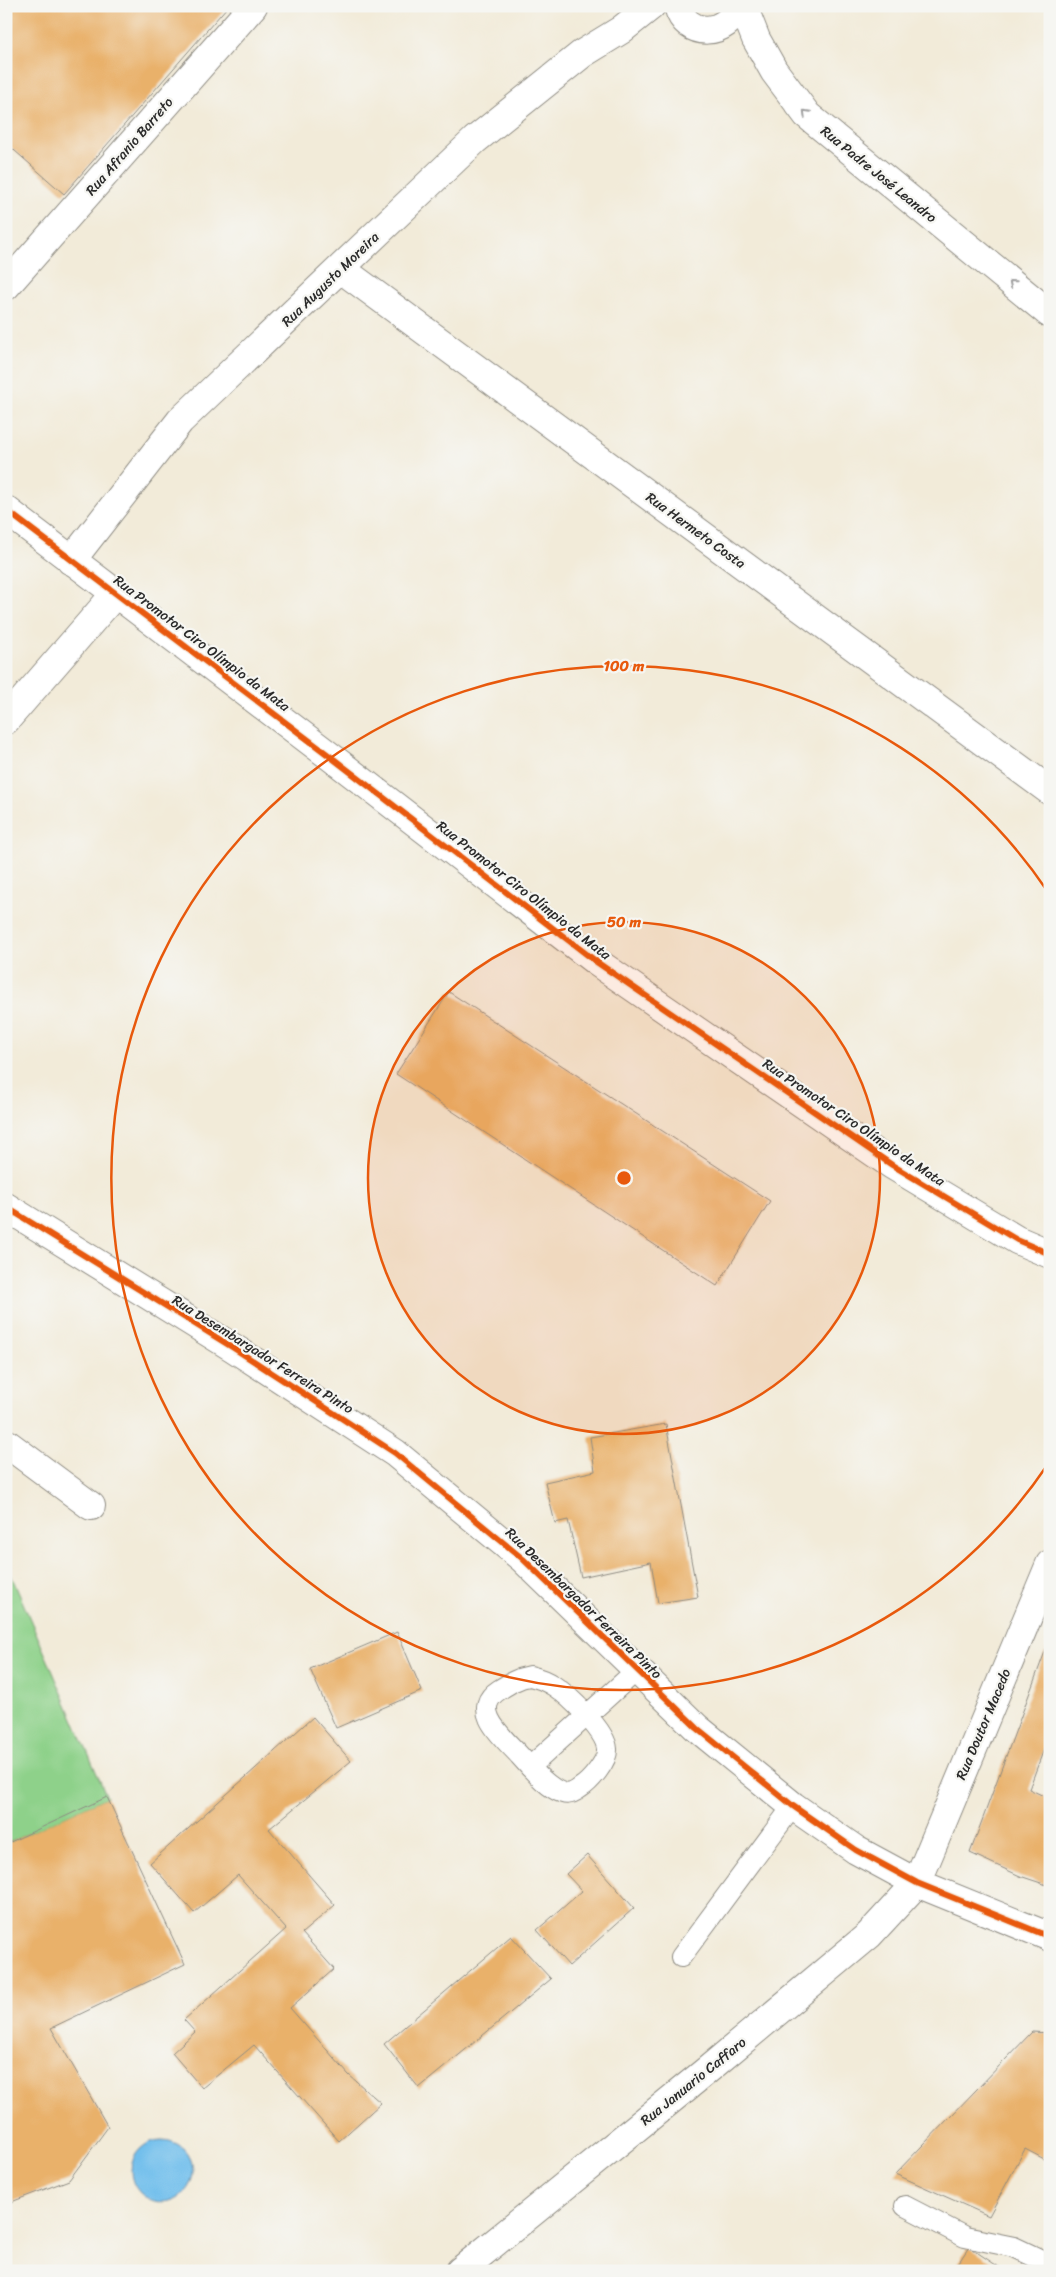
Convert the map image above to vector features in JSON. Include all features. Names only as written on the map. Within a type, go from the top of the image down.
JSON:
[{"type":"street","name":"Rua Afranio Barreto","points":[[6,286],[253,6]]},
{"type":"street","name":"Rua Augusto Moreira","points":[[71,561],[180,421],[475,140],[582,54],[620,30],[651,6]]},
{"type":"street","name":"Rua Augusto Moreira","points":[[620,30],[667,23],[684,15],[699,29],[719,28],[734,16],[738,6]]},
{"type":"street","name":"Rua Padre José Leandro","points":[[743,6],[756,39],[774,72],[807,115],[1050,314]]},
{"type":"street","name":"Rua Hermeto Costa","points":[[341,269],[1050,791]]},
{"type":"street","name":"Rua Promotor Ciro Olímpio da Mata","points":[[6,510],[598,963],[892,1165],[1017,1240],[1050,1254]]},
{"type":"street","points":[[6,720],[116,593]]},
{"type":"street","name":"Rua Desembargador Ferreira Pinto","points":[[6,1207],[232,1347],[395,1452],[523,1559],[696,1728],[793,1806],[856,1850],[917,1883],[1050,1937]]},
{"type":"street","points":[[6,1443],[91,1506]]},
{"type":"street","name":"Rua Doutor Macedo","points":[[917,1883],[1050,1564]]},
{"type":"street","name":"Rua Januario Caffaro","points":[[460,2271],[705,2072],[869,1935],[917,1883]]},
{"type":"lane","points":[[530,1767],[637,1670]]},
{"type":"lane","points":[[530,1676],[556,1687],[587,1716],[604,1739],[607,1749],[606,1758],[584,1786],[573,1793],[565,1794],[555,1790],[530,1767],[491,1724],[486,1713],[487,1704],[496,1692],[517,1678],[530,1676]]},
{"type":"lane","points":[[681,1957],[793,1806]]},
{"type":"lane","points":[[905,2206],[965,2237],[1014,2247],[1050,2264]]},
{"type":"green space","points":[[11,1575],[107,1797],[6,1844],[6,1578]]},
{"type":"water","points":[[156,2140],[168,2140],[184,2149],[191,2159],[193,2171],[191,2183],[184,2193],[168,2202],[156,2202],[145,2197],[136,2188],[131,2177],[131,2165],[136,2154],[145,2145]]},
{"type":"building","points":[[6,6],[228,6],[64,194],[6,143]]},
{"type":"building","points":[[449,992],[770,1201],[717,1286],[396,1074]]},
{"type":"building","points":[[666,1424],[698,1597],[658,1603],[651,1562],[581,1577],[568,1520],[555,1523],[545,1482],[595,1471],[590,1437]]},
{"type":"building","points":[[397,1632],[422,1691],[336,1728],[310,1669]]},
{"type":"building","points":[[1046,1649],[1050,1650],[1050,1733],[1029,1789],[1050,1799],[1050,1886],[1020,1876],[970,1853]]},
{"type":"building","points":[[313,1717],[351,1761],[269,1829],[335,1905],[302,1933],[334,1969],[290,2008],[349,2075],[381,2103],[339,2141],[254,2045],[202,2088],[172,2053],[195,2032],[184,2020],[286,1929],[238,1875],[194,1913],[150,1863]]},
{"type":"building","points":[[107,1797],[185,1964],[51,2028],[108,2127],[69,2180],[6,2204],[6,1844]]},
{"type":"building","points":[[587,1855],[634,1908],[569,1966],[537,1930],[582,1891],[566,1874]]},
{"type":"building","points":[[511,1936],[551,1979],[419,2088],[384,2044]]},
{"type":"building","points":[[1032,2032],[1050,2033],[1050,2162],[1025,2149],[989,2216],[895,2174]]},
{"type":"building","points":[[969,2247],[1005,2271],[953,2271]]},
{"type":"cycle path","points":[[6,510],[598,963],[892,1165],[1017,1240],[1050,1254]]},
{"type":"cycle path","points":[[6,1207],[232,1347],[395,1453],[523,1559],[697,1728],[793,1806],[856,1850],[917,1883],[1050,1937]]}]
